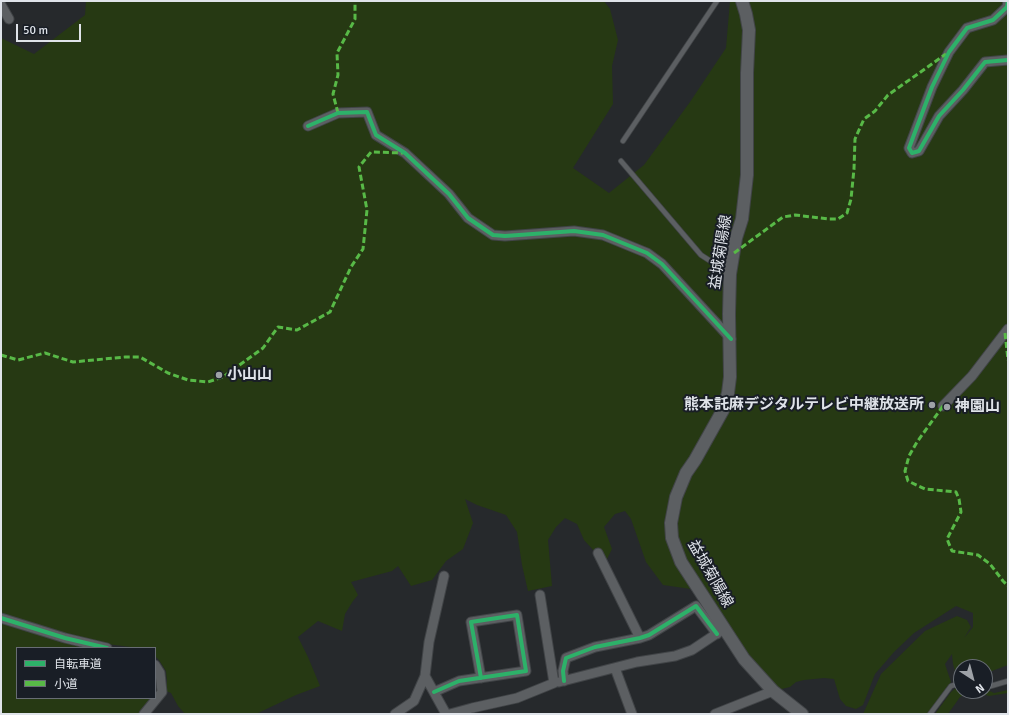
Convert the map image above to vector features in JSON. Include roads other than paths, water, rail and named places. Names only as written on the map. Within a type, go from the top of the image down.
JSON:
[{"type":"main road","name":"益城菊陽線","points":[[742,1],[749,30],[747,175],[742,220],[736,238],[731,269],[729,314],[731,339],[728,393],[723,410],[686,473],[676,497],[671,523],[672,538],[680,562],[721,631],[772,691],[802,714]]},
{"type":"street","points":[[1008,1],[1007,8],[993,20],[967,28],[949,52],[932,87],[909,148],[912,153],[919,151],[939,116],[963,90],[985,62],[1008,60]]},
{"type":"street","points":[[1,5],[9,20]]},
{"type":"street","points":[[308,126],[338,113],[367,112],[376,135],[405,153],[450,194],[468,218],[492,235],[505,236],[574,231],[603,234],[647,253],[662,264],[731,339]]},
{"type":"street","points":[[943,406],[972,376],[1008,329]]},
{"type":"street","points":[[598,553],[640,638]]},
{"type":"street","points":[[395,714],[414,701],[425,676],[429,642],[444,576]]},
{"type":"street","points":[[540,595],[554,684]]},
{"type":"street","points":[[450,714],[517,698],[564,681],[637,662],[675,656],[692,650],[721,631],[696,606],[649,635],[595,647],[566,658],[563,671],[564,681]]},
{"type":"street","points":[[434,692],[460,682],[526,671],[517,615],[471,622],[481,678]]},
{"type":"street","points":[[1,618],[65,638],[103,647]]},
{"type":"street","points":[[144,714],[162,692],[160,673],[156,667]]},
{"type":"street","points":[[615,668],[632,714]]},
{"type":"street","points":[[425,676],[446,714]]},
{"type":"street","points":[[715,714],[772,691]]},
{"type":"lane","points":[[623,141],[717,1]]},
{"type":"lane","points":[[621,161],[701,255],[715,264],[731,269]]},
{"type":"lane","points":[[993,685],[1008,681]]},
{"type":"lane","points":[[930,714],[953,685]]},
{"type":"place","name":"小山山","points":[[219,375]]},
{"type":"place","name":"熊本託麻デジタルテレビ中継放送所","points":[[932,405]]},
{"type":"place","name":"神園山","points":[[947,407]]}]
